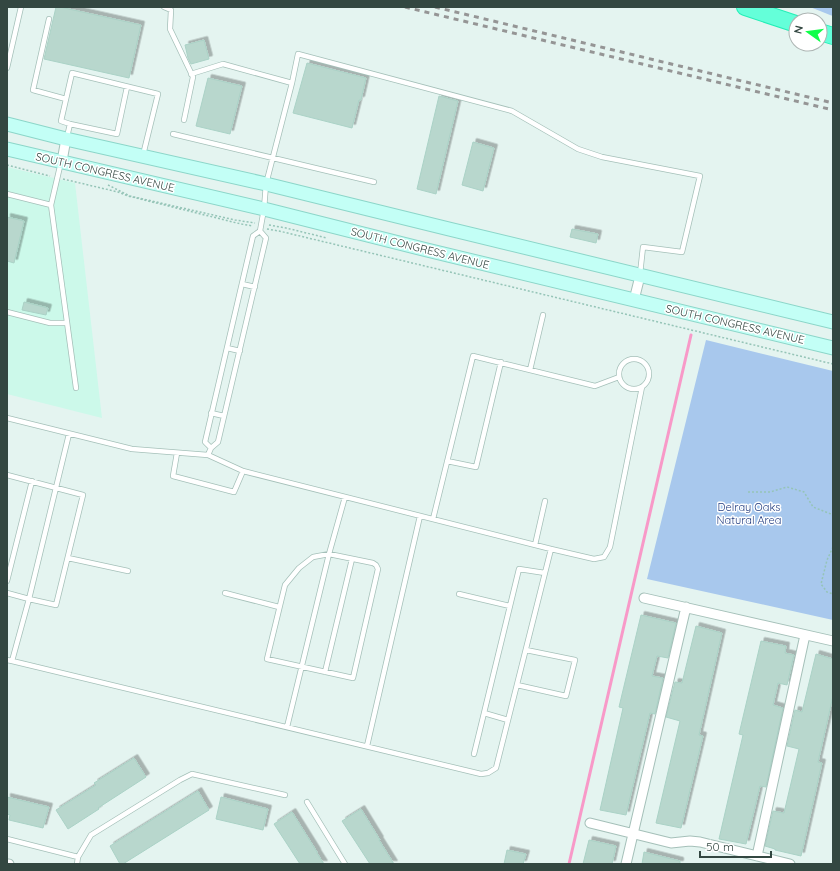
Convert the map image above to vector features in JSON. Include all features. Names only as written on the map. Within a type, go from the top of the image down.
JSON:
[{"type":"highway","points":[[745,7],[788,21]]},
{"type":"main road","points":[[7,124],[66,139],[266,184],[449,230],[833,322]]},
{"type":"main road","name":"SOUTH CONGRESS AVENUE","points":[[7,149],[264,209],[434,252],[833,348]]},
{"type":"street","points":[[62,161],[66,139]]},
{"type":"street","points":[[634,300],[640,276]]},
{"type":"street","points":[[644,598],[833,641]]},
{"type":"street","points":[[626,864],[686,607]]},
{"type":"street","points":[[757,856],[805,634]]},
{"type":"street","points":[[590,823],[671,843],[690,841],[700,842],[790,864]]},
{"type":"lane","points":[[7,68],[22,7]]},
{"type":"lane","points":[[164,7],[171,10],[170,29],[193,77],[184,120]]},
{"type":"lane","points":[[49,19],[33,90],[66,98]]},
{"type":"lane","points":[[208,455],[211,448],[218,442],[266,238],[261,228],[266,184],[298,54],[512,111],[578,148],[602,157],[700,176],[682,252],[644,247],[640,276]]},
{"type":"lane","points":[[191,74],[223,64],[292,82]]},
{"type":"lane","points":[[127,87],[116,134],[61,121],[72,73],[158,94],[143,156]]},
{"type":"lane","points":[[66,139],[70,124]]},
{"type":"lane","points":[[173,134],[374,182]]},
{"type":"lane","points":[[62,161],[51,205],[76,388]]},
{"type":"lane","points":[[7,194],[51,205]]},
{"type":"lane","points":[[211,448],[205,442],[253,236],[261,228]]},
{"type":"lane","points":[[242,284],[255,287]]},
{"type":"lane","points":[[7,312],[50,323],[67,323]]},
{"type":"lane","points":[[530,370],[543,315]]},
{"type":"lane","points":[[227,348],[240,351]]},
{"type":"lane","points":[[433,519],[473,356],[595,386],[619,377]]},
{"type":"lane","points":[[7,418],[132,449],[208,455],[243,471],[594,560],[604,557],[610,547],[642,388],[646,384],[650,374],[649,369],[642,360],[631,358],[620,367],[618,372],[620,381],[627,388],[632,390],[642,388]]},
{"type":"lane","points":[[447,461],[476,467],[501,362]]},
{"type":"lane","points":[[212,413],[224,416]]},
{"type":"lane","points":[[69,434],[29,599],[10,660],[481,774],[488,773],[496,768],[551,549]]},
{"type":"lane","points":[[176,453],[173,476],[234,492],[243,471]]},
{"type":"lane","points":[[7,474],[84,495],[56,605],[7,593]]},
{"type":"lane","points":[[7,581],[32,481]]},
{"type":"lane","points":[[287,727],[329,554],[345,497]]},
{"type":"lane","points":[[535,545],[545,501]]},
{"type":"lane","points":[[367,746],[420,516]]},
{"type":"lane","points":[[329,554],[352,559],[373,563],[378,569],[352,678],[267,659],[285,585],[299,568],[313,557],[329,554]]},
{"type":"lane","points":[[68,558],[128,571]]},
{"type":"lane","points":[[325,672],[352,559]]},
{"type":"lane","points":[[474,754],[519,568],[545,573]]},
{"type":"lane","points":[[225,593],[279,607]]},
{"type":"lane","points":[[459,594],[510,606]]},
{"type":"lane","points":[[517,685],[566,696],[574,660],[526,650]]},
{"type":"lane","points":[[484,713],[508,720]]},
{"type":"lane","points":[[77,864],[78,858],[91,835],[192,774],[285,795]]},
{"type":"lane","points":[[307,802],[345,864]]},
{"type":"lane","points":[[7,839],[78,858]]},
{"type":"path","points":[[7,165],[241,224],[279,231],[833,364]]},
{"type":"path","points":[[102,183],[130,196],[235,220],[261,228],[286,228],[330,238]]},
{"type":"path","points":[[748,492],[770,492],[787,487],[804,492],[813,507],[833,516]]},
{"type":"path","points":[[833,547],[827,560],[821,584],[826,592],[833,594]]},
{"type":"shaded area","points":[[7,167],[75,183],[102,418],[7,394]]},
{"type":"green space","points":[[810,7],[833,7],[833,16],[828,14],[828,12],[822,12]]},
{"type":"green space","name":"Delray Oaks Natural Area","points":[[706,340],[833,371],[833,620],[647,579]]},
{"type":"building","points":[[56,7],[141,25],[129,78],[44,59]]},
{"type":"building","points":[[204,40],[209,59],[191,64],[185,45]]},
{"type":"building","points":[[307,63],[366,78],[352,128],[293,113]]},
{"type":"building","points":[[208,78],[242,86],[230,134],[196,126]]},
{"type":"building","points":[[439,96],[458,101],[436,194],[417,189]]},
{"type":"building","points":[[473,142],[494,148],[483,191],[462,185]]},
{"type":"building","points":[[7,217],[24,221],[14,263],[7,261]]},
{"type":"building","points":[[572,229],[598,234],[596,243],[570,237]]},
{"type":"building","points":[[24,302],[48,308],[46,315],[22,310]]},
{"type":"building","points":[[641,615],[676,623],[668,658],[657,656],[652,676],[663,678],[655,714],[650,713],[626,815],[600,810],[623,708],[619,707]]},
{"type":"building","points":[[696,626],[722,633],[699,735],[703,736],[681,828],[656,823],[680,721],[666,717],[675,682],[682,683]]},
{"type":"building","points":[[761,641],[786,646],[785,653],[794,655],[787,685],[778,683],[773,705],[783,708],[766,787],[760,786],[746,844],[719,839],[743,735],[739,734]]},
{"type":"building","points":[[816,654],[833,659],[833,696],[818,762],[822,763],[801,856],[765,846],[773,811],[784,813],[799,749],[787,746],[795,710],[802,712]]},
{"type":"building","points":[[134,758],[146,777],[68,829],[56,810],[96,785],[94,783]]},
{"type":"building","points":[[198,791],[209,810],[123,864],[120,864],[110,846]]},
{"type":"building","points":[[7,797],[49,807],[43,828],[9,820],[10,815],[7,814]]},
{"type":"building","points":[[221,797],[268,809],[263,830],[216,819]]},
{"type":"building","points":[[361,809],[394,864],[370,864],[342,821]]},
{"type":"building","points":[[292,812],[324,864],[300,864],[274,824]]},
{"type":"building","points":[[589,840],[616,846],[612,864],[583,864]]},
{"type":"building","points":[[507,850],[526,854],[523,864],[504,864]]},
{"type":"building","points":[[644,852],[680,861],[680,864],[642,864]]},
{"type":"waterway","points":[[569,864],[691,335]]},
{"type":"railway","points":[[405,7],[833,110]]},
{"type":"railway","points":[[435,7],[833,103]]}]
